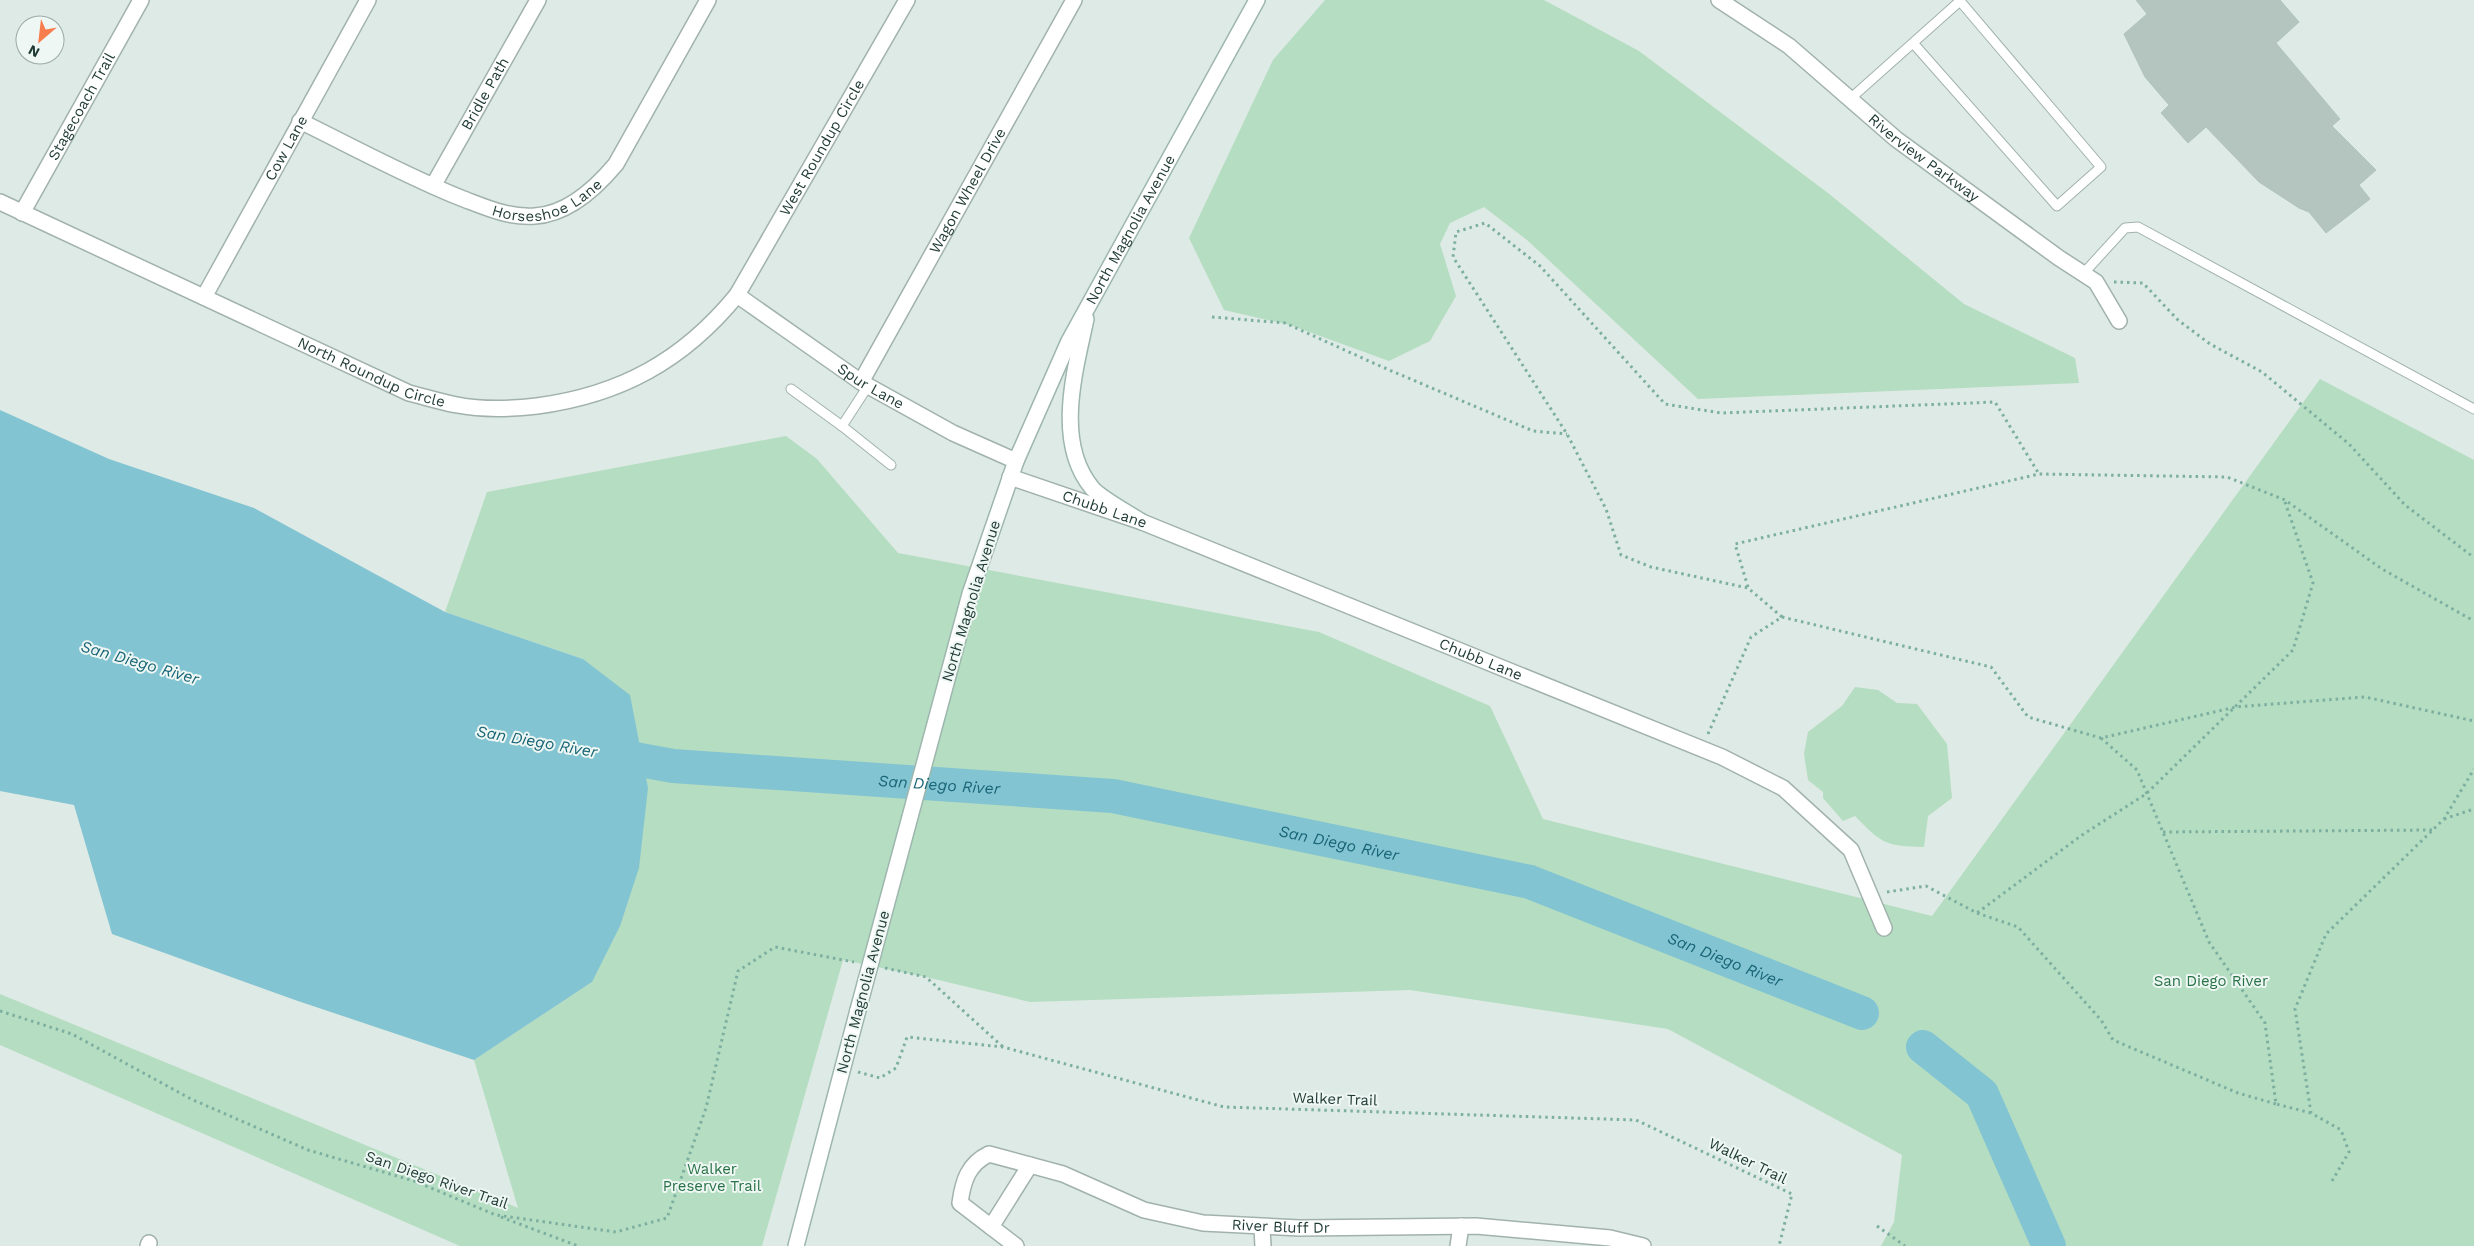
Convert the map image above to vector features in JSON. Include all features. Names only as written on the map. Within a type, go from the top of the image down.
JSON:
[{"type":"street","name":"Stagecoach Trail","points":[[22,213],[141,0]]},
{"type":"street","name":"Cow Lane","points":[[204,298],[368,0]]},
{"type":"street","name":"Bridle Path","points":[[433,186],[538,0]]},
{"type":"street","name":"Horseshoe Lane","points":[[300,121],[433,186],[501,214],[536,216],[570,205],[598,186],[616,164],[708,0]]},
{"type":"street","name":"West Roundup Circle","points":[[737,295],[907,0]]},
{"type":"street","name":"Wagon Wheel Drive","points":[[864,384],[1074,0]]},
{"type":"street","name":"North Magnolia Avenue","points":[[796,1246],[970,594],[1010,477],[1069,341],[1258,0]]},
{"type":"street","name":"Riverview Parkway","points":[[1719,0],[1789,46],[1896,139],[2090,278],[2119,321]]},
{"type":"street","name":"North Roundup Circle","points":[[0,202],[410,393],[458,405],[509,409],[573,401],[611,390],[664,363],[717,319],[737,295]]},
{"type":"street","name":"Spur Lane","points":[[737,295],[864,384],[953,433],[1016,461]]},
{"type":"street","points":[[1089,303],[1074,379],[1069,421],[1074,455],[1092,489],[1142,522]]},
{"type":"street","name":"Chubb Lane","points":[[1010,477],[1142,522],[1702,748],[1784,788],[1851,850],[1884,928]]},
{"type":"street","name":"River Bluff Dr","points":[[991,1227],[960,1202],[962,1186],[969,1170],[983,1156],[989,1154],[1063,1174],[1144,1210],[1203,1224],[1262,1228],[1461,1226],[1530,1230],[1610,1238],[1643,1246]]},
{"type":"street","points":[[1016,1246],[991,1227],[1030,1165]]},
{"type":"street","points":[[1458,1246],[1461,1226]]},
{"type":"street","points":[[1262,1228],[1263,1246]]},
{"type":"lane","points":[[1850,99],[1960,0],[2101,167],[2057,206],[1913,43]]},
{"type":"lane","points":[[2090,278],[2125,228],[2138,227],[2474,409]]},
{"type":"lane","points":[[842,426],[864,384]]},
{"type":"lane","points":[[791,389],[842,426],[890,465]]},
{"type":"path","points":[[2039,474],[1995,402],[1721,413],[1665,404],[1540,266],[1485,223],[1456,232],[1453,257],[1567,434],[1606,509],[1621,555],[1651,567],[1748,588],[1782,617],[1991,667],[2028,716],[2101,738],[2137,770],[2209,942],[2265,1023],[2276,1104]]},
{"type":"path","points":[[2090,278],[2143,283],[2178,320],[2210,344],[2262,372],[2342,438],[2405,505],[2472,556]]},
{"type":"path","points":[[1212,317],[1285,323],[1533,431],[1567,434]]},
{"type":"path","points":[[1748,588],[1735,544],[2039,474],[2227,477],[2285,500],[2382,569],[2474,621]]},
{"type":"path","points":[[1977,913],[2082,835],[2146,794],[2293,650],[2313,583],[2285,500]]},
{"type":"path","points":[[1702,748],[1751,637],[1782,617]]},
{"type":"path","points":[[2101,738],[2236,707],[2365,697],[2474,721]]},
{"type":"path","points":[[2311,1113],[2295,1010],[2326,934],[2444,819],[2474,769]]},
{"type":"path","points":[[2444,819],[2474,809]]},
{"type":"path","points":[[2163,832],[2433,830]]},
{"type":"path","points":[[1869,896],[1926,886],[1977,913],[2018,927],[2101,1020],[2113,1040],[2238,1093],[2311,1113],[2341,1130],[2349,1152],[2332,1181]]},
{"type":"path","name":"San Diego River Trail","points":[[0,1011],[72,1034],[190,1099],[308,1150],[414,1181],[496,1215],[616,1232],[667,1218],[706,1108],[738,971],[775,947],[860,964]]},
{"type":"path","points":[[879,967],[926,977],[1003,1046]]},
{"type":"path","name":"Walker Trail","points":[[842,1068],[880,1078],[896,1068],[907,1037],[1003,1046],[1224,1107],[1636,1120],[1792,1194],[1779,1246]]},
{"type":"path","points":[[496,1215],[578,1246]]},
{"type":"path","points":[[1877,1226],[1905,1246]]},
{"type":"green space","points":[[1325,0],[1544,0],[1639,51],[1828,193],[1964,304],[2075,358],[2079,383],[1698,399],[1527,240],[1484,207],[1450,223],[1440,244],[1456,296],[1430,341],[1389,361],[1290,325],[1224,310],[1189,238],[1273,60]]},
{"type":"green space","name":"Walker Preserve Trail","points":[[2320,379],[2474,460],[2474,1246],[1881,1246],[1894,1222],[1902,1155],[1668,1029],[1410,990],[1030,1002],[926,977],[843,960],[762,1246],[460,1246],[0,1045],[0,994],[518,1208],[474,1060],[592,982],[583,659],[445,612],[487,492],[786,436],[817,459],[898,553],[1319,632],[1490,706],[1543,819],[1932,916]]},
{"type":"green space","points":[[1855,687],[1878,690],[1897,703],[1917,704],[1947,744],[1952,798],[1928,816],[1924,847],[1901,846],[1885,842],[1872,833],[1855,816],[1843,821],[1823,798],[1823,792],[1808,780],[1804,754],[1808,732],[1842,706]]},
{"type":"water","points":[[0,410],[109,459],[254,508],[445,612],[583,659],[630,695],[648,788],[639,868],[620,926],[592,982],[474,1060],[295,1000],[112,934],[74,805],[0,791]]},
{"type":"building","points":[[2136,0],[2280,0],[2299,22],[2276,43],[2340,119],[2332,126],[2376,170],[2359,185],[2370,199],[2326,233],[2309,212],[2299,208],[2259,182],[2206,127],[2188,143],[2161,113],[2169,105],[2145,77],[2124,34],[2147,14]]},
{"type":"waterway","name":"San Diego River","points":[[597,752],[673,766],[1113,796],[1530,882],[1862,1013]]},
{"type":"waterway","name":"San Diego River","points":[[1923,1047],[1982,1094],[2049,1246]]}]
